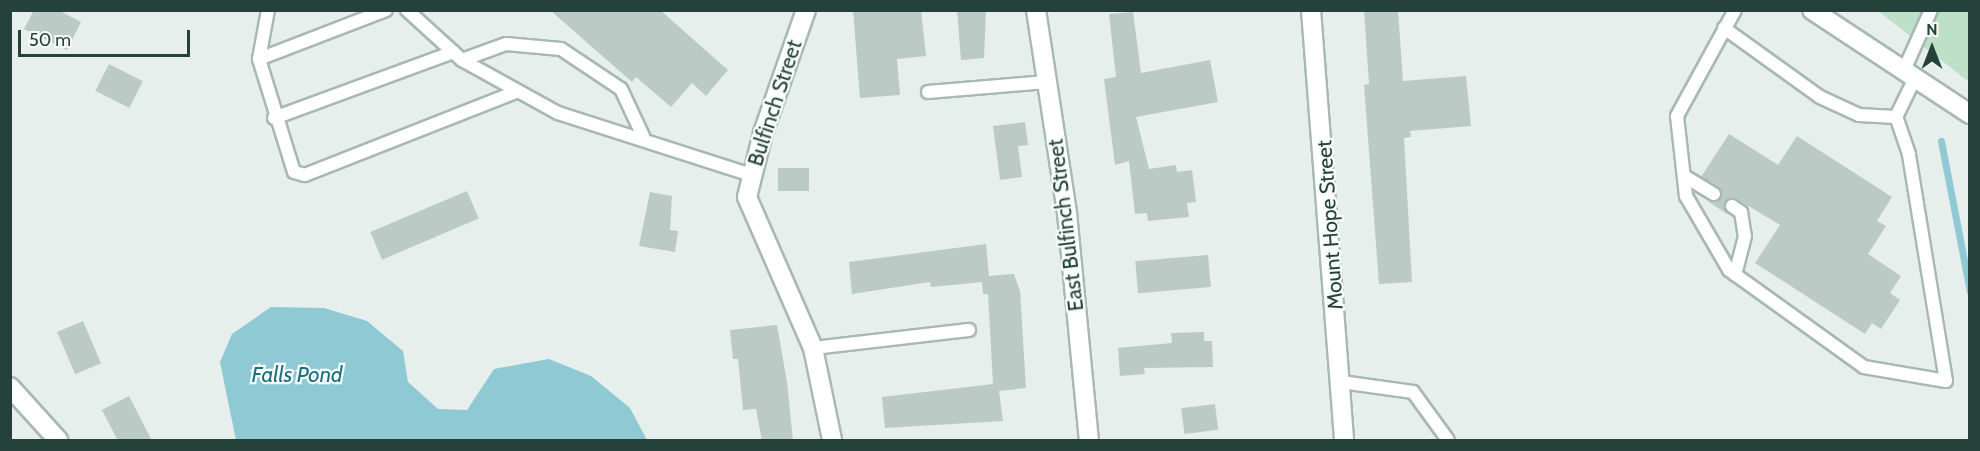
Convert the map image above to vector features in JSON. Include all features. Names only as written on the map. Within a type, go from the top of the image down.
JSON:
[{"type":"street","name":"Bulfinch Street","points":[[806,10],[751,175],[747,197],[813,348]]},
{"type":"street","name":"East Bulfinch Street","points":[[1036,10],[1069,235],[1089,441]]},
{"type":"street","name":"Mount Hope Street","points":[[1311,10],[1344,441]]},
{"type":"street","points":[[1812,10],[1910,72],[1970,114]]},
{"type":"street","points":[[813,348],[832,441]]},
{"type":"street","points":[[10,387],[58,441]]},
{"type":"lane","points":[[268,10],[260,59],[274,118],[294,172],[305,175],[516,92]]},
{"type":"lane","points":[[260,59],[386,10]]},
{"type":"lane","points":[[407,10],[458,56],[516,92],[558,113],[643,136],[751,175]]},
{"type":"lane","points":[[1735,10],[1677,116],[1686,196],[1736,275],[1864,368],[1946,381],[1909,154],[1896,117],[1931,10]]},
{"type":"lane","points":[[1724,28],[1820,97],[1859,115],[1896,117]]},
{"type":"lane","points":[[274,118],[458,56],[506,45],[561,49],[621,89],[643,136]]},
{"type":"lane","points":[[928,92],[1047,82]]},
{"type":"lane","points":[[1684,176],[1714,194]]},
{"type":"lane","points":[[1732,206],[1742,212],[1745,236],[1736,275]]},
{"type":"lane","points":[[813,348],[969,330]]},
{"type":"lane","points":[[1341,382],[1413,392],[1448,441]]},
{"type":"green space","points":[[1878,11],[1969,11],[1969,82]]},
{"type":"water","name":"Falls Pond","points":[[271,307],[324,308],[367,321],[403,351],[408,382],[438,409],[467,410],[494,369],[549,359],[591,376],[630,408],[647,440],[236,440],[220,362],[232,334]]},
{"type":"building","points":[[34,10],[58,10],[81,22],[67,50],[24,29]]},
{"type":"building","points":[[550,10],[660,10],[728,70],[706,96],[692,83],[671,107],[636,77],[632,82]]},
{"type":"building","points":[[853,10],[921,10],[926,56],[897,59],[900,95],[860,98]]},
{"type":"building","points":[[957,10],[986,10],[984,58],[961,60]]},
{"type":"building","points":[[1364,10],[1398,10],[1403,81],[1466,76],[1471,126],[1410,131],[1411,137],[1404,138],[1412,282],[1379,284],[1364,85],[1369,84]]},
{"type":"building","points":[[1133,12],[1141,73],[1210,60],[1218,102],[1136,117],[1149,169],[1176,165],[1177,172],[1192,170],[1196,202],[1187,203],[1189,217],[1148,221],[1147,213],[1135,214],[1129,161],[1115,165],[1104,79],[1116,77],[1109,14]]},
{"type":"building","points":[[109,64],[143,81],[129,108],[95,91]]},
{"type":"building","points":[[1025,122],[1028,145],[1018,146],[1022,177],[1000,180],[993,126]]},
{"type":"building","points":[[1729,134],[1778,165],[1797,136],[1892,197],[1877,221],[1886,226],[1868,254],[1901,276],[1890,293],[1900,300],[1881,329],[1872,323],[1865,334],[1755,263],[1780,225],[1737,199],[1725,202],[1727,214],[1709,202],[1721,199],[1721,190],[1701,177]]},
{"type":"building","points":[[778,168],[809,168],[809,191],[778,191]]},
{"type":"building","points":[[467,191],[479,219],[382,260],[370,232]]},
{"type":"building","points":[[650,192],[672,196],[670,230],[678,231],[675,252],[639,246]]},
{"type":"building","points":[[986,244],[989,276],[1014,274],[1020,291],[1026,388],[999,391],[1003,421],[885,428],[882,397],[993,384],[988,294],[983,294],[982,282],[931,287],[930,282],[852,294],[849,262]]},
{"type":"building","points":[[1208,255],[1211,287],[1138,293],[1135,261]]},
{"type":"building","points":[[83,321],[101,363],[75,374],[57,332]]},
{"type":"building","points":[[777,325],[787,382],[793,441],[762,441],[756,409],[743,410],[738,359],[733,359],[730,330]]},
{"type":"building","points":[[1204,332],[1204,341],[1212,341],[1213,367],[1144,368],[1145,374],[1120,376],[1118,348],[1172,343],[1171,333]]},
{"type":"building","points":[[129,396],[152,441],[118,441],[102,410]]},
{"type":"building","points":[[1215,404],[1218,430],[1184,434],[1181,408]]},
{"type":"waterway","points":[[1941,141],[1970,291]]}]
